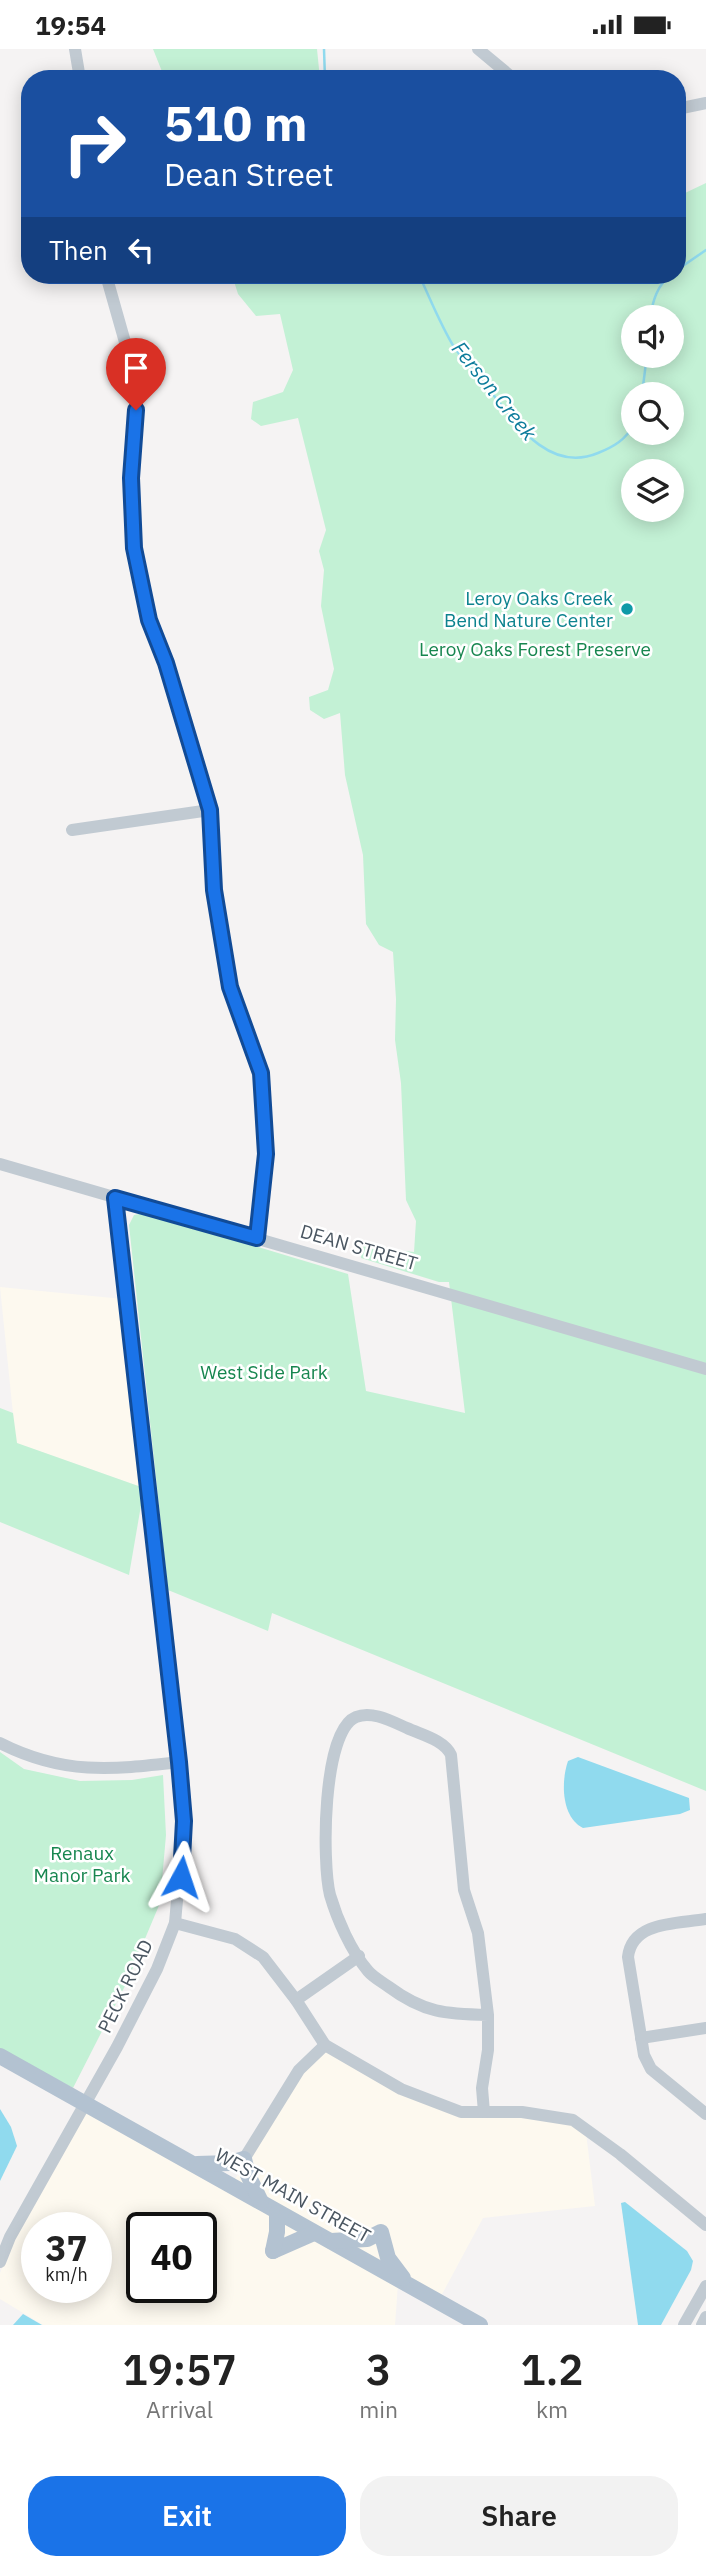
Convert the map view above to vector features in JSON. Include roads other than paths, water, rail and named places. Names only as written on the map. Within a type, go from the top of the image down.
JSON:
[{"type":"main road","name":"WEST MAIN STREET","points":[[0,2056],[481,2325]]},
{"type":"main road","points":[[195,2164],[230,2163],[244,2159],[248,2175],[261,2202]]},
{"type":"main road","points":[[277,2213],[273,2251],[321,2237],[367,2239],[381,2232],[388,2258],[404,2280]]},
{"type":"street","points":[[75,49],[78,70]]},
{"type":"street","points":[[478,49],[503,70]]},
{"type":"street","points":[[686,107],[706,103]]},
{"type":"street","points":[[109,284],[138,387],[131,478],[134,548],[149,620],[166,663],[210,810],[214,890],[230,987],[261,1073],[266,1154],[257,1238]]},
{"type":"street","points":[[72,830],[210,810]]},
{"type":"street","name":"DEAN STREET","points":[[0,1164],[706,1369]]},
{"type":"street","name":"PECK ROAD","points":[[0,2262],[10,2237],[117,2047],[152,1979],[176,1923],[184,1821],[115,1198]]},
{"type":"street","points":[[484,2112],[482,2088],[488,2050],[488,2015],[478,1933],[464,1890],[452,1755],[447,1747],[370,1714],[355,1717],[346,1726],[334,1757],[325,1803],[326,1865],[330,1893],[340,1924],[368,1972],[409,2002],[446,2014],[488,2015]]},
{"type":"street","points":[[0,1744],[37,1759],[74,1768],[110,1769],[179,1762]]},
{"type":"street","points":[[706,1919],[649,1928],[633,1939],[628,1957],[644,2055],[651,2069],[706,2114]]},
{"type":"street","points":[[176,1923],[235,1939],[263,1957],[296,2000],[325,2045],[401,2089],[461,2112],[522,2112],[573,2120],[620,2154],[706,2225]]},
{"type":"street","points":[[296,2000],[359,1956]]},
{"type":"street","points":[[641,2038],[706,2028]]},
{"type":"street","points":[[244,2159],[299,2070],[325,2045]]},
{"type":"street","points":[[684,2325],[706,2286]]},
{"type":"street","points":[[702,2325],[706,2317]]},
{"type":"water","points":[[578,1757],[689,1798],[690,1810],[680,1814],[583,1828],[570,1816],[564,1788],[568,1761]]},
{"type":"water","points":[[0,2109],[11,2127],[17,2146],[0,2181]]},
{"type":"water","points":[[625,2202],[687,2251],[693,2261],[691,2270],[661,2325],[638,2325],[621,2203]]},
{"type":"water","points":[[23,2314],[42,2325],[13,2325]]},
{"type":"waterway","name":"Ferson Creek","points":[[324,49],[325,70]]},
{"type":"waterway","name":"Ferson Creek","points":[[686,264],[706,250]]},
{"type":"waterway","name":"Ferson Creek","points":[[423,284],[454,347],[509,415],[534,441],[563,456],[580,458],[598,453],[621,440]]},
{"type":"waterway","name":"Ferson Creek","points":[[653,305],[662,284]]},
{"type":"waterway","name":"Ferson Creek","points":[[644,382],[645,368]]},
{"type":"place","name":"Leroy Oaks Creek Bend Nature Center","points":[[627,609]]},
{"type":"park label","name":"Leroy Oaks Forest Preserve","points":[[535,649]]},
{"type":"park label","name":"West Side Park","points":[[264,1372]]},
{"type":"park label","name":"Renaux Manor Park","points":[[82,1864]]}]
